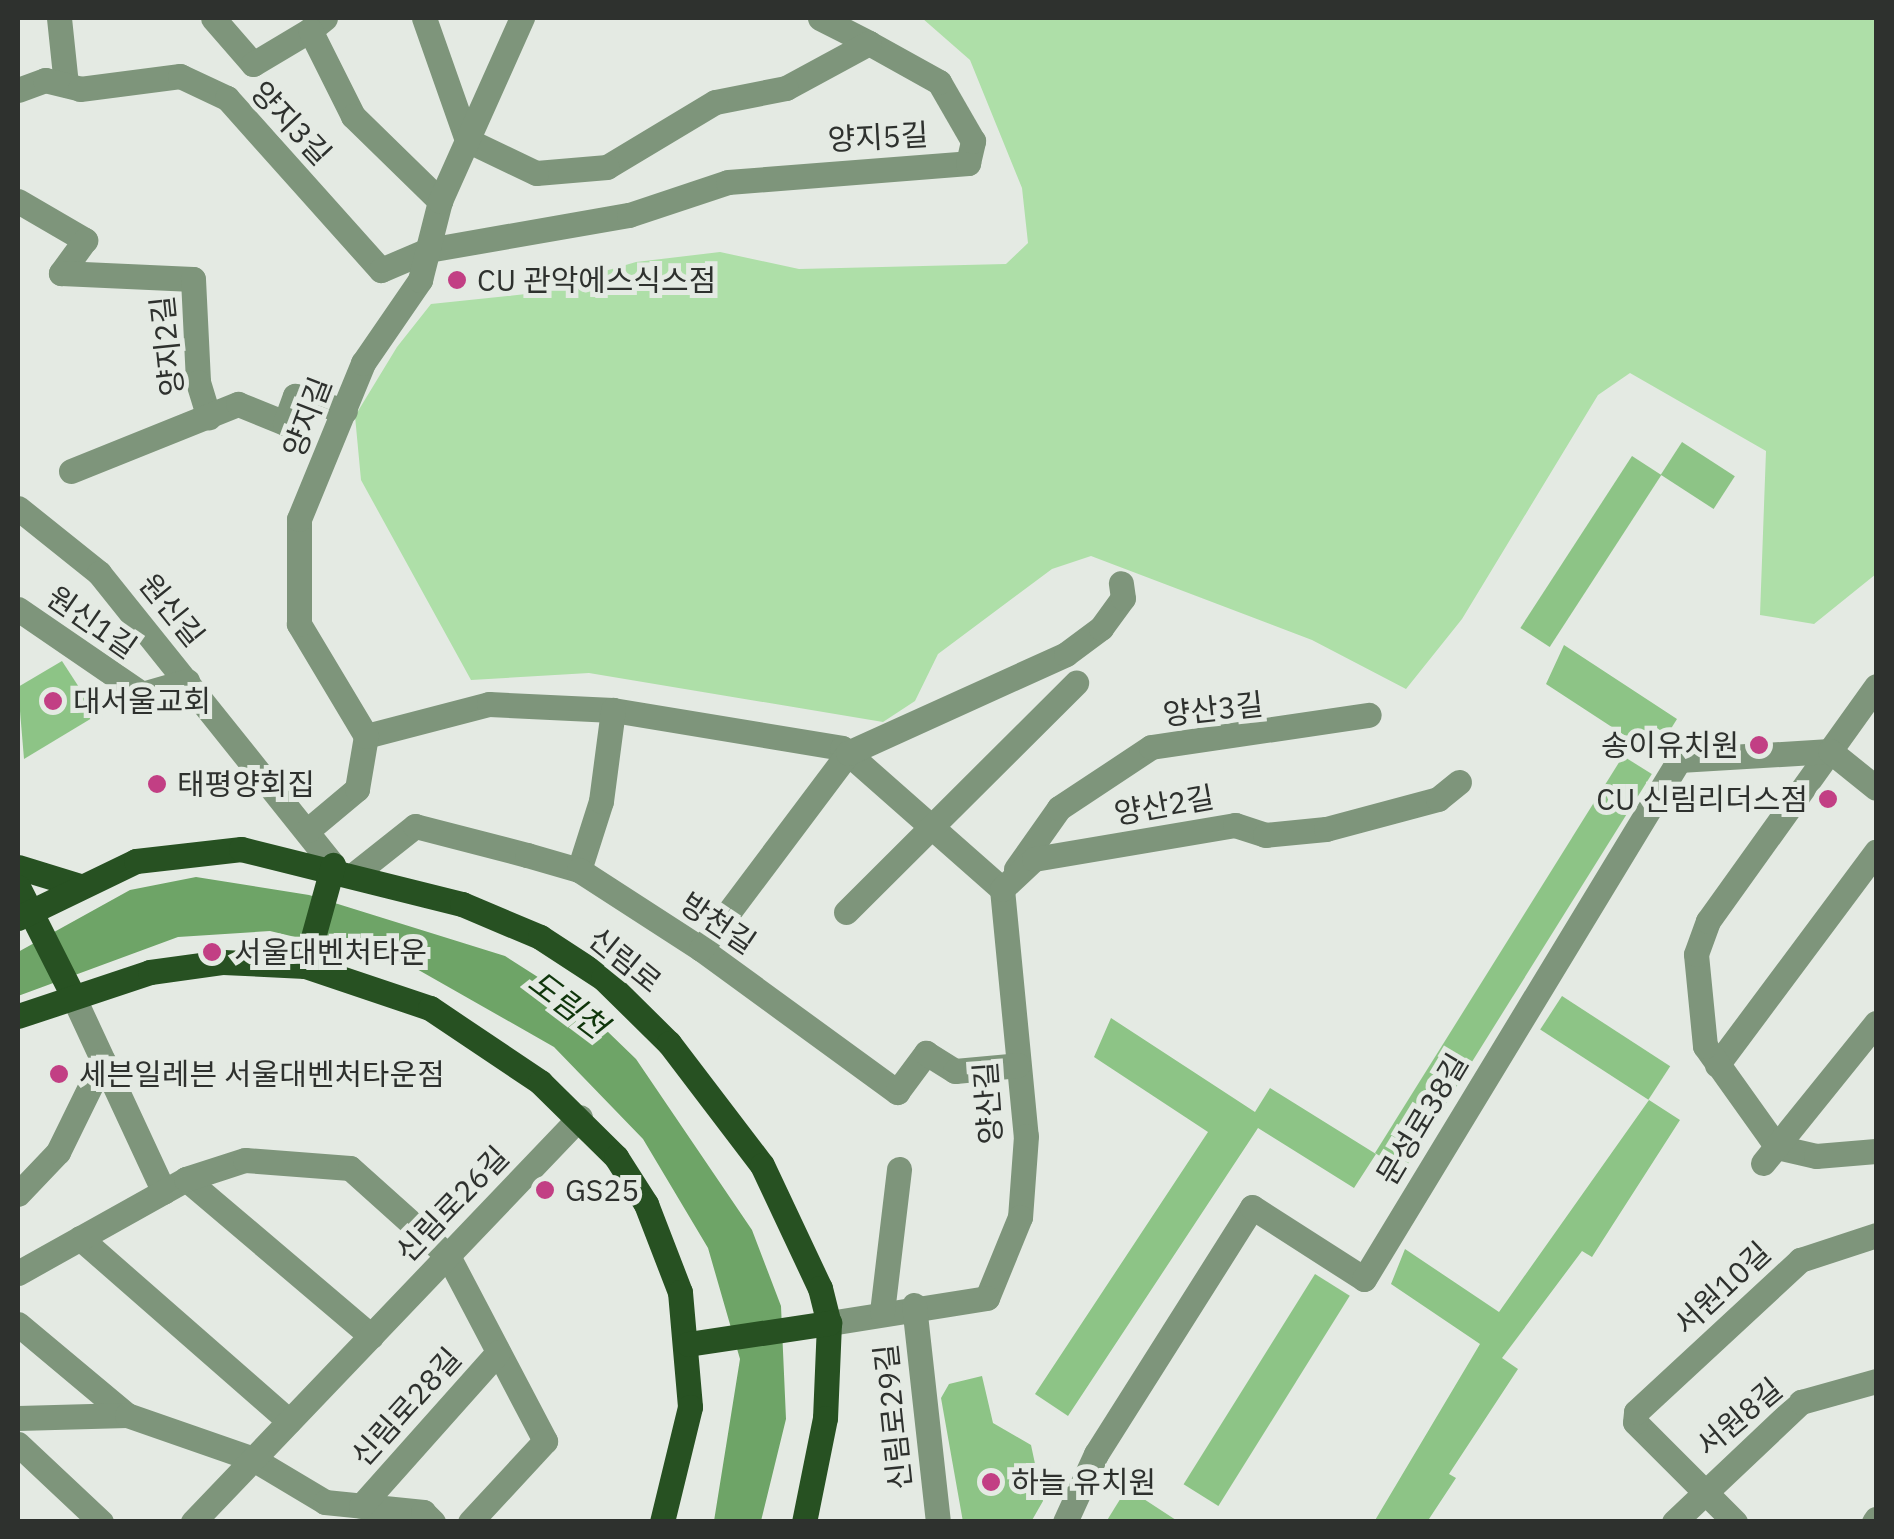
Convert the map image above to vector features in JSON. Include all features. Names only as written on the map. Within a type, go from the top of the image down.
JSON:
[{"type":"main road","name":"신림로","points":[[26,913],[77,885],[136,860],[205,850],[345,869],[540,937],[641,1012],[762,1165],[829,1322],[822,1446],[804,1522]]},
{"type":"main road","points":[[18,867],[77,885]]},
{"type":"main road","points":[[306,966],[345,869]]},
{"type":"main road","points":[[26,913],[70,990]]},
{"type":"main road","points":[[18,1016],[70,990],[186,966],[306,966],[430,1008],[580,1118],[646,1204],[688,1344],[686,1445],[662,1522]]},
{"type":"main road","points":[[688,1344],[829,1322]]},
{"type":"street","points":[[58,18],[66,85]]},
{"type":"street","points":[[213,18],[253,64],[318,24],[353,116],[440,201]]},
{"type":"street","points":[[424,18],[467,140],[536,173],[607,167],[715,102],[786,88],[869,43]]},
{"type":"street","name":"양지길","points":[[366,736],[299,624],[299,520],[345,412],[428,250],[440,201],[522,18]]},
{"type":"street","points":[[820,18],[869,43]]},
{"type":"street","name":"양지5길","points":[[428,250],[629,216],[728,182],[968,163],[973,142],[940,82],[869,43]]},
{"type":"street","name":"양지3길","points":[[18,90],[45,80],[66,85],[180,76],[226,98],[380,270],[428,250]]},
{"type":"street","name":"양지2길","points":[[18,201],[85,240],[61,273],[193,279],[198,382],[208,418]]},
{"type":"street","points":[[70,470],[238,404],[285,423],[295,396],[345,412]]},
{"type":"street","name":"원신길","points":[[18,508],[99,573],[308,830],[345,869]]},
{"type":"street","points":[[701,949],[848,753],[1066,654],[1101,628],[1122,598],[1121,583]]},
{"type":"street","name":"원신1길","points":[[18,609],[142,694],[187,680]]},
{"type":"street","points":[[846,912],[929,825],[1076,683]]},
{"type":"street","points":[[1770,1155],[1717,1064],[1695,1004],[1696,954],[1708,921],[1876,686]]},
{"type":"street","points":[[308,830],[357,790],[366,736],[489,704],[613,710],[848,753],[1002,890]]},
{"type":"street","points":[[578,870],[601,801],[613,710]]},
{"type":"street","name":"양산3길","points":[[1002,890],[1059,808],[1151,747],[1369,715]]},
{"type":"street","points":[[1830,751],[1876,788]]},
{"type":"street","name":"문성로38길","points":[[1065,1522],[1096,1454],[1252,1207],[1364,1279],[1679,760],[1830,751]]},
{"type":"street","name":"양산2길","points":[[1002,890],[1034,859],[1235,826],[1264,835],[1326,829],[1438,800],[1459,782]]},
{"type":"street","name":"방천길","points":[[345,869],[415,826],[578,870],[701,949],[897,1092],[926,1053],[955,1070],[1018,1065]]},
{"type":"street","points":[[1717,1064],[1876,852]]},
{"type":"street","name":"양산길","points":[[829,1322],[914,1305],[986,1298],[1020,1217],[1018,1065],[1002,890]]},
{"type":"street","points":[[70,990],[103,1060],[175,1186],[371,1336]]},
{"type":"street","points":[[1770,1155],[1876,1023]]},
{"type":"street","points":[[18,1194],[58,1152],[103,1060]]},
{"type":"street","name":"신림로26길","points":[[193,1522],[580,1118]]},
{"type":"street","points":[[1770,1155],[1876,1151]]},
{"type":"street","points":[[18,1272],[175,1186],[246,1160],[350,1168],[448,1256]]},
{"type":"street","points":[[882,1312],[899,1169]]},
{"type":"street","name":"서원10길","points":[[1704,1490],[1635,1422],[1800,1260],[1876,1235]]},
{"type":"street","points":[[80,1238],[289,1421]]},
{"type":"street","name":"신림로28길","points":[[448,1256],[544,1441],[470,1522]]},
{"type":"street","name":"신림로29길","points":[[914,1305],[938,1522]]},
{"type":"street","name":"신림로28길","points":[[18,1324],[128,1415],[253,1459],[325,1502],[423,1512],[432,1522]]},
{"type":"street","name":"신림로28길","points":[[361,1506],[498,1352]]},
{"type":"street","name":"서원8길","points":[[1674,1522],[1801,1402],[1876,1381]]},
{"type":"street","name":"신림로28길","points":[[18,1418],[128,1415]]},
{"type":"street","points":[[18,1444],[101,1522]]},
{"type":"street","points":[[1704,1490],[1735,1522]]},
{"type":"shaded area","points":[[922,18],[1876,18],[1876,574],[1814,624],[1760,615],[1766,451],[1630,373],[1598,395],[1462,619],[1406,689],[1312,640],[1091,556],[1052,569],[938,654],[915,701],[883,722],[589,673],[471,680],[361,480],[355,416],[397,347],[431,304],[526,294],[636,262],[720,252],[799,269],[1006,264],[1028,243],[1022,188],[970,60]]},
{"type":"water","name":"도림천","points":[[196,877],[309,895],[505,956],[577,1002],[636,1059],[752,1230],[781,1306],[786,1419],[761,1521],[714,1521],[740,1359],[708,1248],[643,1139],[554,1047],[408,964],[270,931],[178,937],[18,996],[18,952],[130,890]]},
{"type":"building","points":[[1682,442],[1735,476],[1714,509],[1661,475]]},
{"type":"building","points":[[1632,456],[1661,475],[1550,647],[1520,628]]},
{"type":"building","points":[[1564,645],[1677,719],[1667,735],[1657,728],[1644,748],[1546,684]]},
{"type":"building","name":"대서울교회","points":[[62,661],[97,715],[24,759],[18,687]]},
{"type":"building","points":[[1623,756],[1652,774],[1404,1171],[1375,1153]]},
{"type":"building","points":[[1562,996],[1670,1066],[1648,1100],[1540,1030]]},
{"type":"building","points":[[1111,1018],[1255,1112],[1270,1088],[1376,1154],[1354,1188],[1258,1128],[1068,1416],[1035,1394],[1208,1132],[1094,1057]]},
{"type":"building","points":[[1649,1100],[1680,1120],[1592,1257],[1582,1251],[1502,1358],[1518,1369],[1449,1474],[1456,1478],[1427,1522],[1374,1522],[1480,1344],[1391,1284],[1405,1249],[1499,1312]]},
{"type":"building","points":[[1315,1274],[1350,1296],[1218,1506],[1184,1484]]},
{"type":"building","points":[[982,1376],[993,1423],[1031,1445],[1043,1501],[1031,1522],[963,1522],[941,1398],[949,1384]]},
{"type":"building","points":[[1127,1488],[1179,1522],[1106,1522]]},
{"type":"place","name":"CU 관악에스식스점","points":[[457,280]]},
{"type":"place","name":"대서울교회","points":[[53,701]]},
{"type":"place","name":"송이유치원","points":[[1759,745]]},
{"type":"place","name":"태평양회집","points":[[157,784]]},
{"type":"place","name":"CU 신림리더스점","points":[[1828,799]]},
{"type":"place","name":"서울대벤처타운","points":[[212,952]]},
{"type":"place","name":"세븐일레븐 서울대벤처타운점","points":[[59,1074]]},
{"type":"place","name":"GS25","points":[[545,1190]]},
{"type":"place","name":"하늘 유치원","points":[[991,1482]]}]
